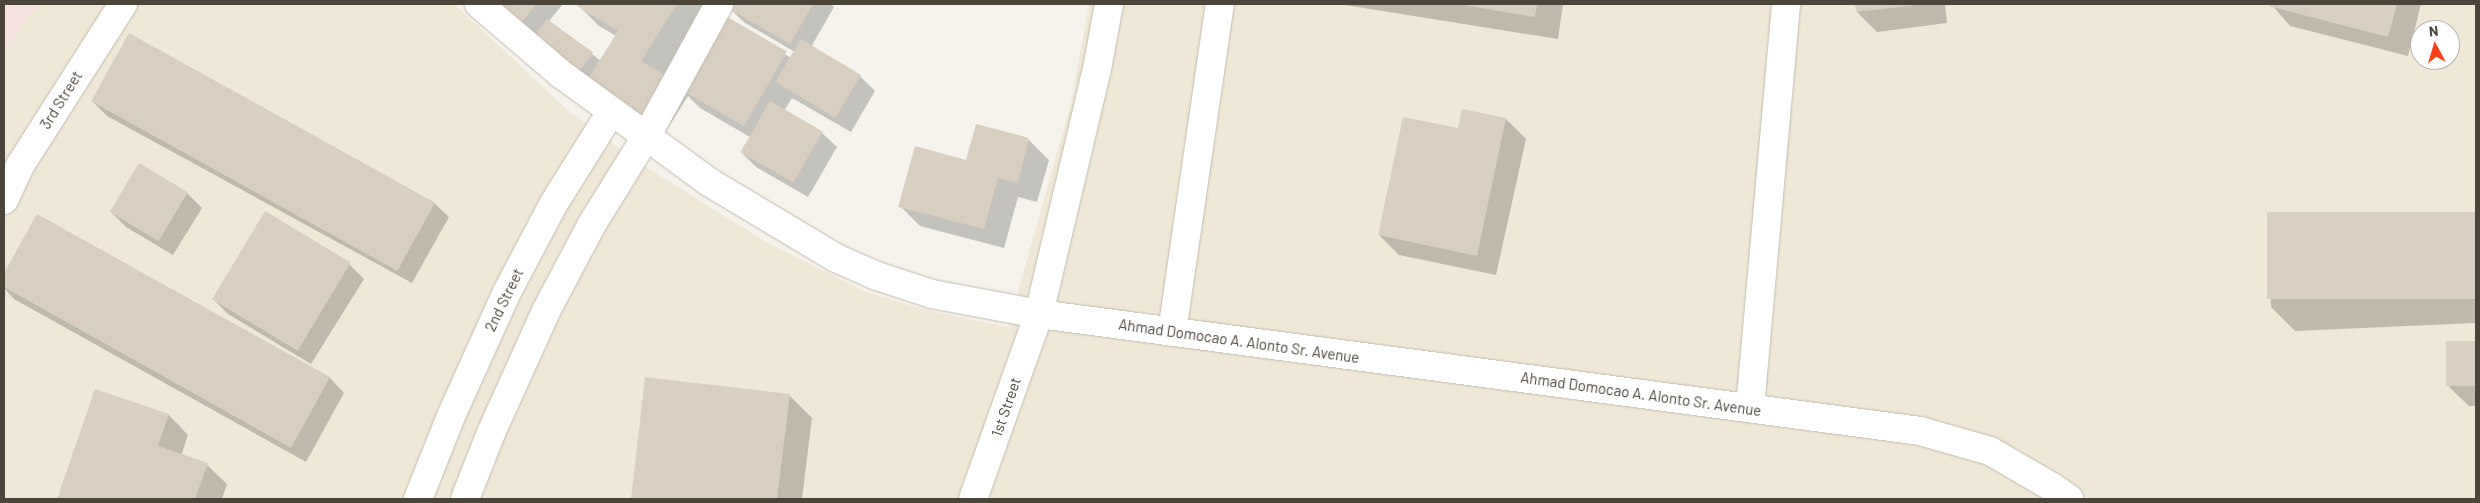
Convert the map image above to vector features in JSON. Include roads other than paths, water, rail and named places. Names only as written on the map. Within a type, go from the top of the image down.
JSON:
[{"type":"street","name":"3rd Street","points":[[4,200],[21,164],[123,4]]},
{"type":"street","name":"Ahmad Domocao A. Alonto Sr. Avenue","points":[[479,4],[561,74],[709,182],[836,258],[877,276],[932,294],[1039,314],[1920,431],[1990,451],[2069,499]]},
{"type":"street","points":[[465,499],[492,432],[546,311],[592,224],[646,137],[719,4]]},
{"type":"street","name":"1st Street","points":[[973,499],[1039,314],[1088,107],[1109,4]]},
{"type":"street","points":[[1172,332],[1220,4]]},
{"type":"street","points":[[1750,408],[1786,4]]},
{"type":"street","name":"2nd Street","points":[[418,499],[451,416],[507,292],[554,203],[611,112]]}]
